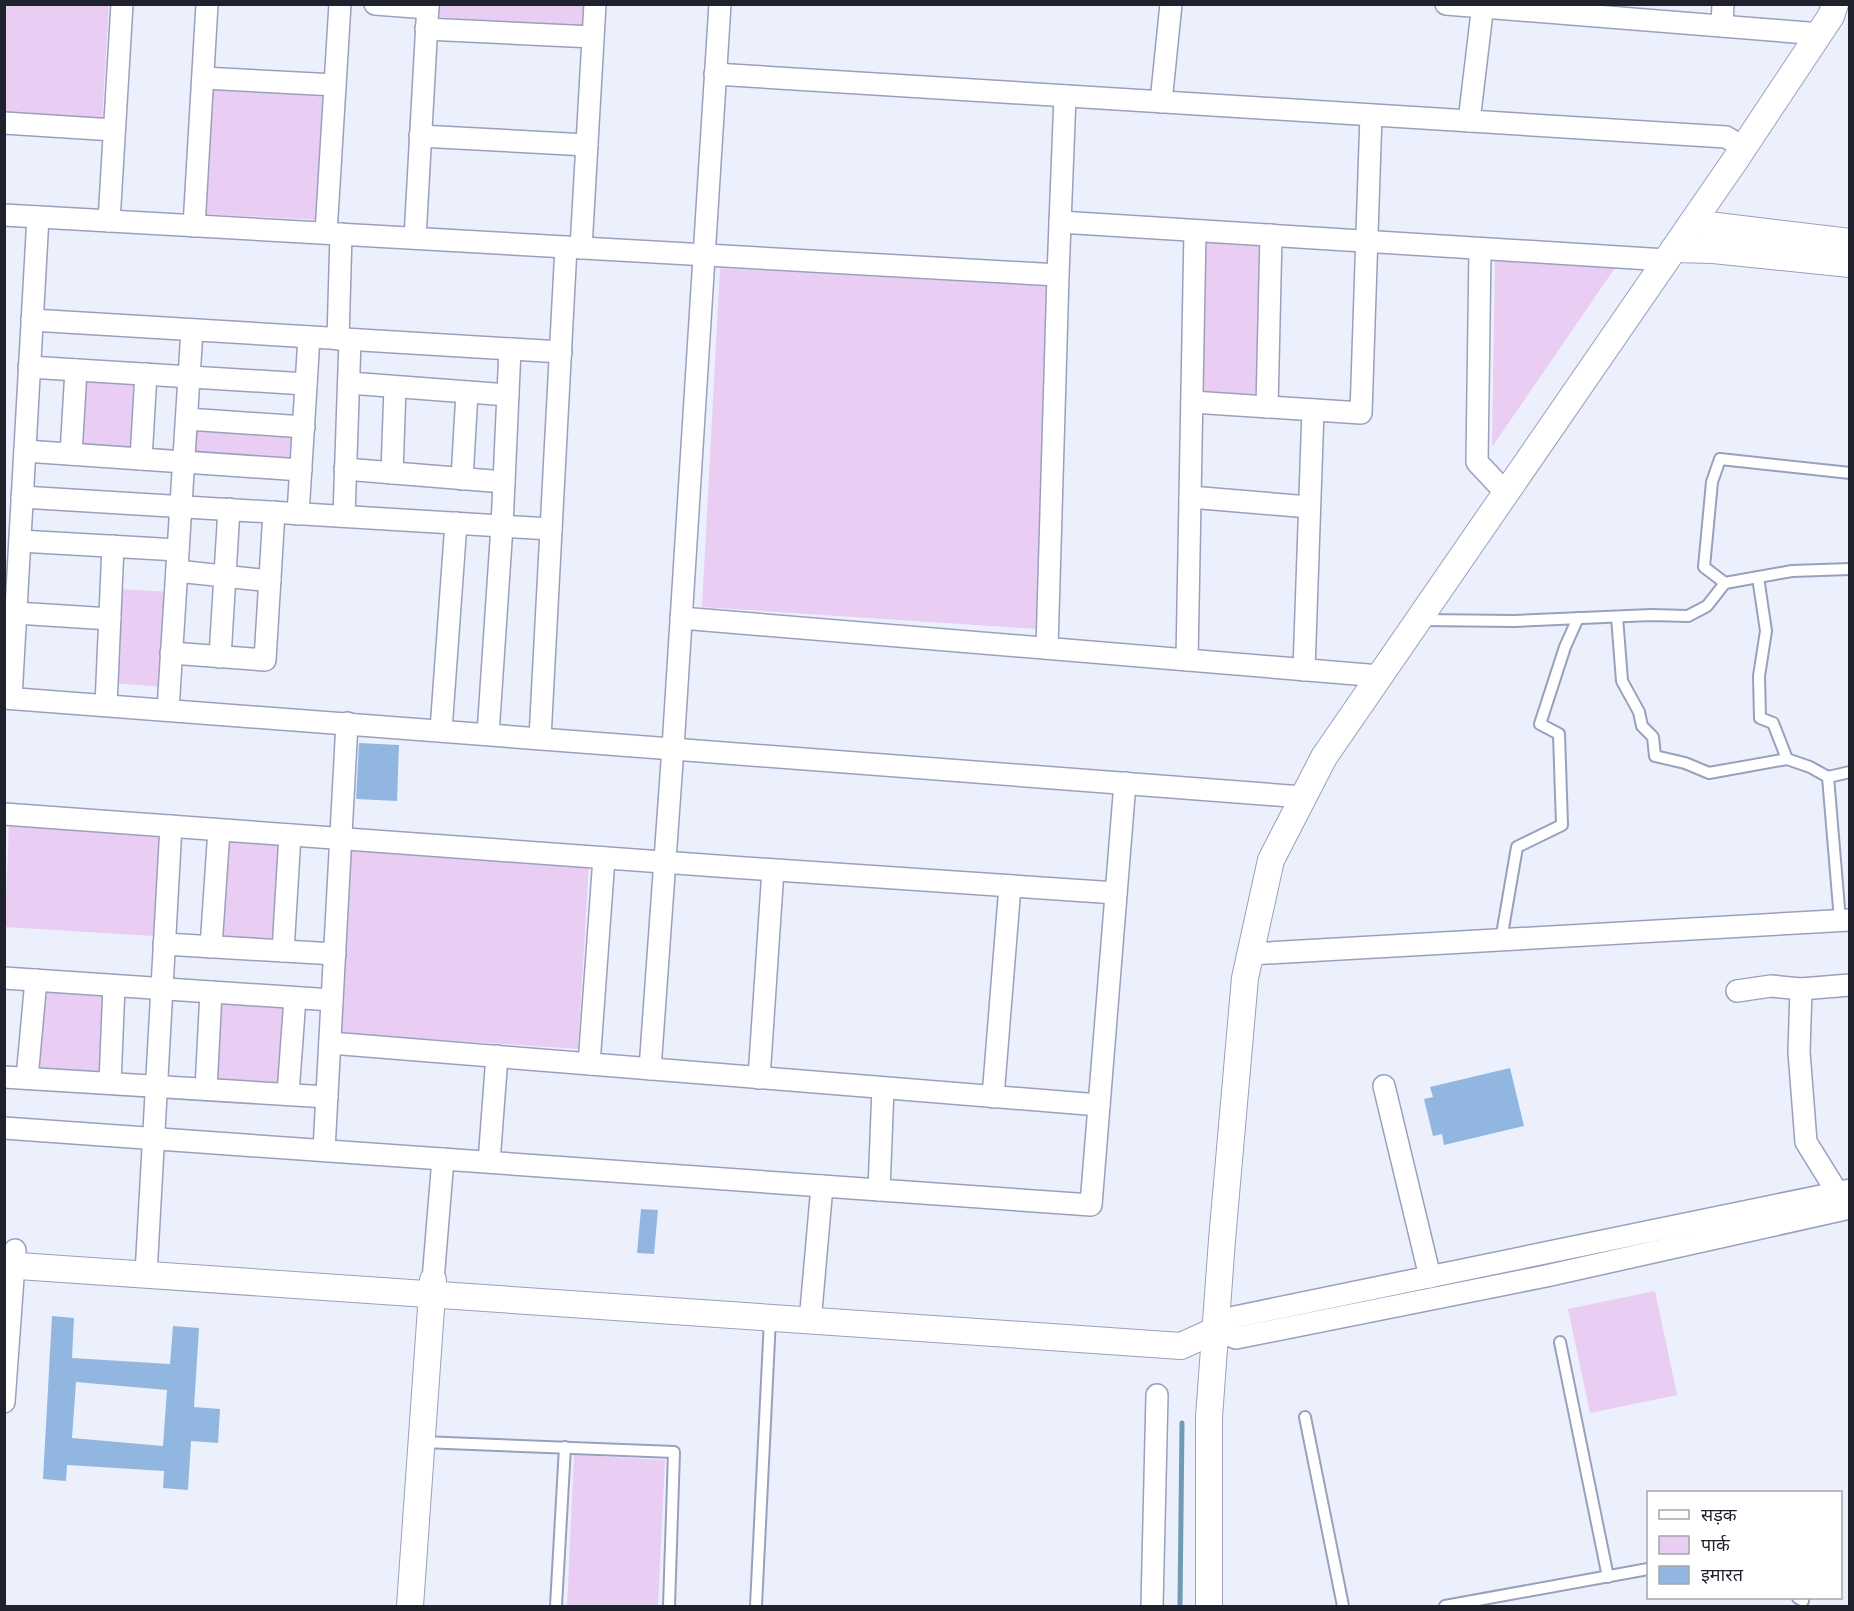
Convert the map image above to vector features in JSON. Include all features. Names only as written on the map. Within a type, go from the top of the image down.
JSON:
[{"type":"street","points":[[109,221],[122,4]]},
{"type":"street","points":[[194,226],[207,4]]},
{"type":"street","points":[[340,4],[335,85],[334,234],[349,383],[344,516]]},
{"type":"street","points":[[375,4],[427,14],[593,37]]},
{"type":"street","points":[[540,738],[561,352],[587,146],[595,4]]},
{"type":"street","points":[[650,1069],[673,748],[720,4]]},
{"type":"street","points":[[1161,102],[1171,4]]},
{"type":"street","points":[[1446,4],[1591,10],[1722,26],[1820,34]]},
{"type":"street","points":[[1722,26],[1723,4]]},
{"type":"street","points":[[1209,1606],[1209,1417],[1222,1240],[1245,978],[1271,860],[1324,757],[1744,148],[1820,34],[1835,4]]},
{"type":"street","points":[[1468,121],[1483,6]]},
{"type":"street","points":[[415,238],[427,14]]},
{"type":"street","points":[[715,74],[1726,137],[1744,148]]},
{"type":"street","points":[[203,78],[335,85]]},
{"type":"street","points":[[1047,648],[1065,96]]},
{"type":"street","points":[[1192,402],[1361,413],[1371,115]]},
{"type":"street","points":[[4,123],[114,130]]},
{"type":"street","points":[[420,136],[587,146]]},
{"type":"street","points":[[4,215],[1058,275]]},
{"type":"street","points":[[38,217],[16,613],[8,698],[1304,797]]},
{"type":"street","points":[[1060,222],[1480,249],[1670,255],[1713,250],[1850,264]]},
{"type":"street","points":[[1692,223],[1850,242]]},
{"type":"street","points":[[1187,660],[1195,231]]},
{"type":"street","points":[[1267,407],[1271,235]]},
{"type":"street","points":[[1480,249],[1477,462],[1506,493]]},
{"type":"street","points":[[32,320],[561,352]]},
{"type":"street","points":[[168,710],[192,330]]},
{"type":"street","points":[[298,514],[309,337]]},
{"type":"street","points":[[488,734],[502,526],[510,349]]},
{"type":"street","points":[[29,367],[306,384]]},
{"type":"street","points":[[71,454],[76,370]]},
{"type":"street","points":[[141,459],[146,374]]},
{"type":"street","points":[[349,383],[508,395]]},
{"type":"street","points":[[392,473],[395,387]]},
{"type":"street","points":[[462,479],[467,392]]},
{"type":"street","points":[[1304,670],[1313,410]]},
{"type":"street","points":[[186,419],[304,427]]},
{"type":"street","points":[[25,451],[301,470]]},
{"type":"street","points":[[345,469],[504,482]]},
{"type":"street","points":[[22,497],[551,529]]},
{"type":"street","points":[[1190,497],[1310,507]]},
{"type":"street","points":[[220,657],[229,509]]},
{"type":"street","points":[[171,653],[265,660],[274,512]]},
{"type":"street","points":[[441,730],[456,523]]},
{"type":"street","points":[[20,542],[178,550]]},
{"type":"street","points":[[106,705],[113,546]]},
{"type":"street","points":[[177,571],[270,581]]},
{"type":"street","points":[[16,613],[110,619]]},
{"type":"street","points":[[681,618],[1380,676]]},
{"type":"street","points":[[324,1150],[347,723]]},
{"type":"street","points":[[4,1128],[1090,1204],[1125,783]]},
{"type":"street","points":[[4,814],[1116,893]]},
{"type":"street","points":[[146,1267],[171,826]]},
{"type":"street","points":[[211,947],[219,830]]},
{"type":"street","points":[[284,951],[290,835]]},
{"type":"street","points":[[589,1064],[604,858]]},
{"type":"street","points":[[759,1078],[773,870]]},
{"type":"street","points":[[993,1096],[1010,886]]},
{"type":"street","points":[[1251,954],[1845,920]]},
{"type":"street","points":[[164,944],[335,954]]},
{"type":"street","points":[[4,978],[332,1000]]},
{"type":"street","points":[[27,1078],[36,980]]},
{"type":"street","points":[[1737,991],[1771,986],[1801,989],[1850,985]]},
{"type":"street","points":[[110,1083],[114,986]]},
{"type":"street","points":[[1801,989],[1799,1052],[1806,1142],[1845,1197]]},
{"type":"street","points":[[206,1089],[211,992]]},
{"type":"street","points":[[288,1094],[295,998]]},
{"type":"street","points":[[330,1043],[1099,1105]]},
{"type":"street","points":[[489,1162],[497,1056]]},
{"type":"street","points":[[4,1077],[327,1097]]},
{"type":"street","points":[[1384,1086],[1430,1277]]},
{"type":"street","points":[[879,1190],[883,1088]]},
{"type":"street","points":[[410,1606],[443,1159]]},
{"type":"street","points":[[811,1314],[822,1186]]},
{"type":"street","points":[[1216,1330],[1236,1338],[1557,1273],[1845,1197]]},
{"type":"street","points":[[4,1402],[10,1257],[811,1314],[1181,1346],[1216,1330],[1235,1317],[1845,1197]]},
{"type":"street","points":[[433,1287],[770,1319],[811,1314]]},
{"type":"street","points":[[1152,1606],[1157,1395]]},
{"type":"lane","points":[[1725,583],[1704,567],[1712,482],[1720,459],[1850,473]]},
{"type":"lane","points":[[1418,620],[1503,621],[1651,615],[1688,616],[1707,606],[1725,583],[1792,571],[1850,569]]},
{"type":"lane","points":[[1758,577],[1766,631],[1759,676],[1760,718],[1773,723],[1787,759]]},
{"type":"lane","points":[[1617,617],[1622,681],[1639,712],[1642,726],[1653,737],[1655,756],[1686,763],[1709,773],[1787,759],[1810,767],[1828,777],[1850,772]]},
{"type":"lane","points":[[1501,940],[1517,847],[1562,825],[1559,734],[1540,724],[1565,647],[1578,618]]},
{"type":"lane","points":[[1828,777],[1845,920]]},
{"type":"lane","points":[[756,1606],[770,1319]]},
{"type":"lane","points":[[1560,1342],[1608,1576]]},
{"type":"lane","points":[[1305,1417],[1343,1606]]},
{"type":"lane","points":[[422,1442],[674,1452],[669,1606]]},
{"type":"lane","points":[[556,1606],[565,1448]]},
{"type":"lane","points":[[1444,1606],[1647,1569]]},
{"type":"green space","points":[[4,5],[109,5],[102,120],[5,113]]},
{"type":"green space","points":[[439,5],[584,5],[583,27],[438,17]]},
{"type":"green space","points":[[209,87],[327,94],[321,220],[203,214]]},
{"type":"green space","points":[[1204,238],[1261,240],[1258,394],[1201,393]]},
{"type":"green space","points":[[1495,255],[1617,265],[1492,447]]},
{"type":"green space","points":[[720,268],[1046,286],[1039,629],[702,607]]},
{"type":"green space","points":[[80,375],[141,378],[136,454],[76,450]]},
{"type":"green space","points":[[192,426],[299,432],[297,463],[190,457]]},
{"type":"green space","points":[[119,589],[172,592],[165,687],[113,683]]},
{"type":"green space","points":[[9,823],[160,833],[154,936],[5,927]]},
{"type":"green space","points":[[224,839],[284,842],[280,942],[219,939]]},
{"type":"green space","points":[[351,848],[589,864],[578,1049],[340,1033]]},
{"type":"green space","points":[[40,986],[108,991],[102,1077],[34,1072]]},
{"type":"green space","points":[[218,997],[287,1003],[282,1087],[211,1082]]},
{"type":"green space","points":[[1655,1291],[1677,1395],[1590,1413],[1568,1309]]},
{"type":"green space","points":[[574,1455],[665,1460],[658,1606],[567,1606]]},
{"type":"building","points":[[359,743],[399,745],[397,801],[356,799]]},
{"type":"building","points":[[1510,1068],[1524,1126],[1444,1145],[1442,1134],[1433,1136],[1424,1099],[1433,1097],[1430,1087]]},
{"type":"building","points":[[641,1209],[658,1210],[654,1254],[637,1253]]},
{"type":"building","points":[[52,1316],[74,1318],[72,1358],[170,1364],[173,1326],[199,1328],[194,1407],[220,1409],[218,1443],[191,1441],[188,1490],[163,1488],[164,1471],[67,1465],[66,1481],[43,1479]],"holes":[[[76,1382],[167,1390],[163,1446],[72,1438]]]},
{"type":"waterway","points":[[1180,1606],[1182,1423]]}]
